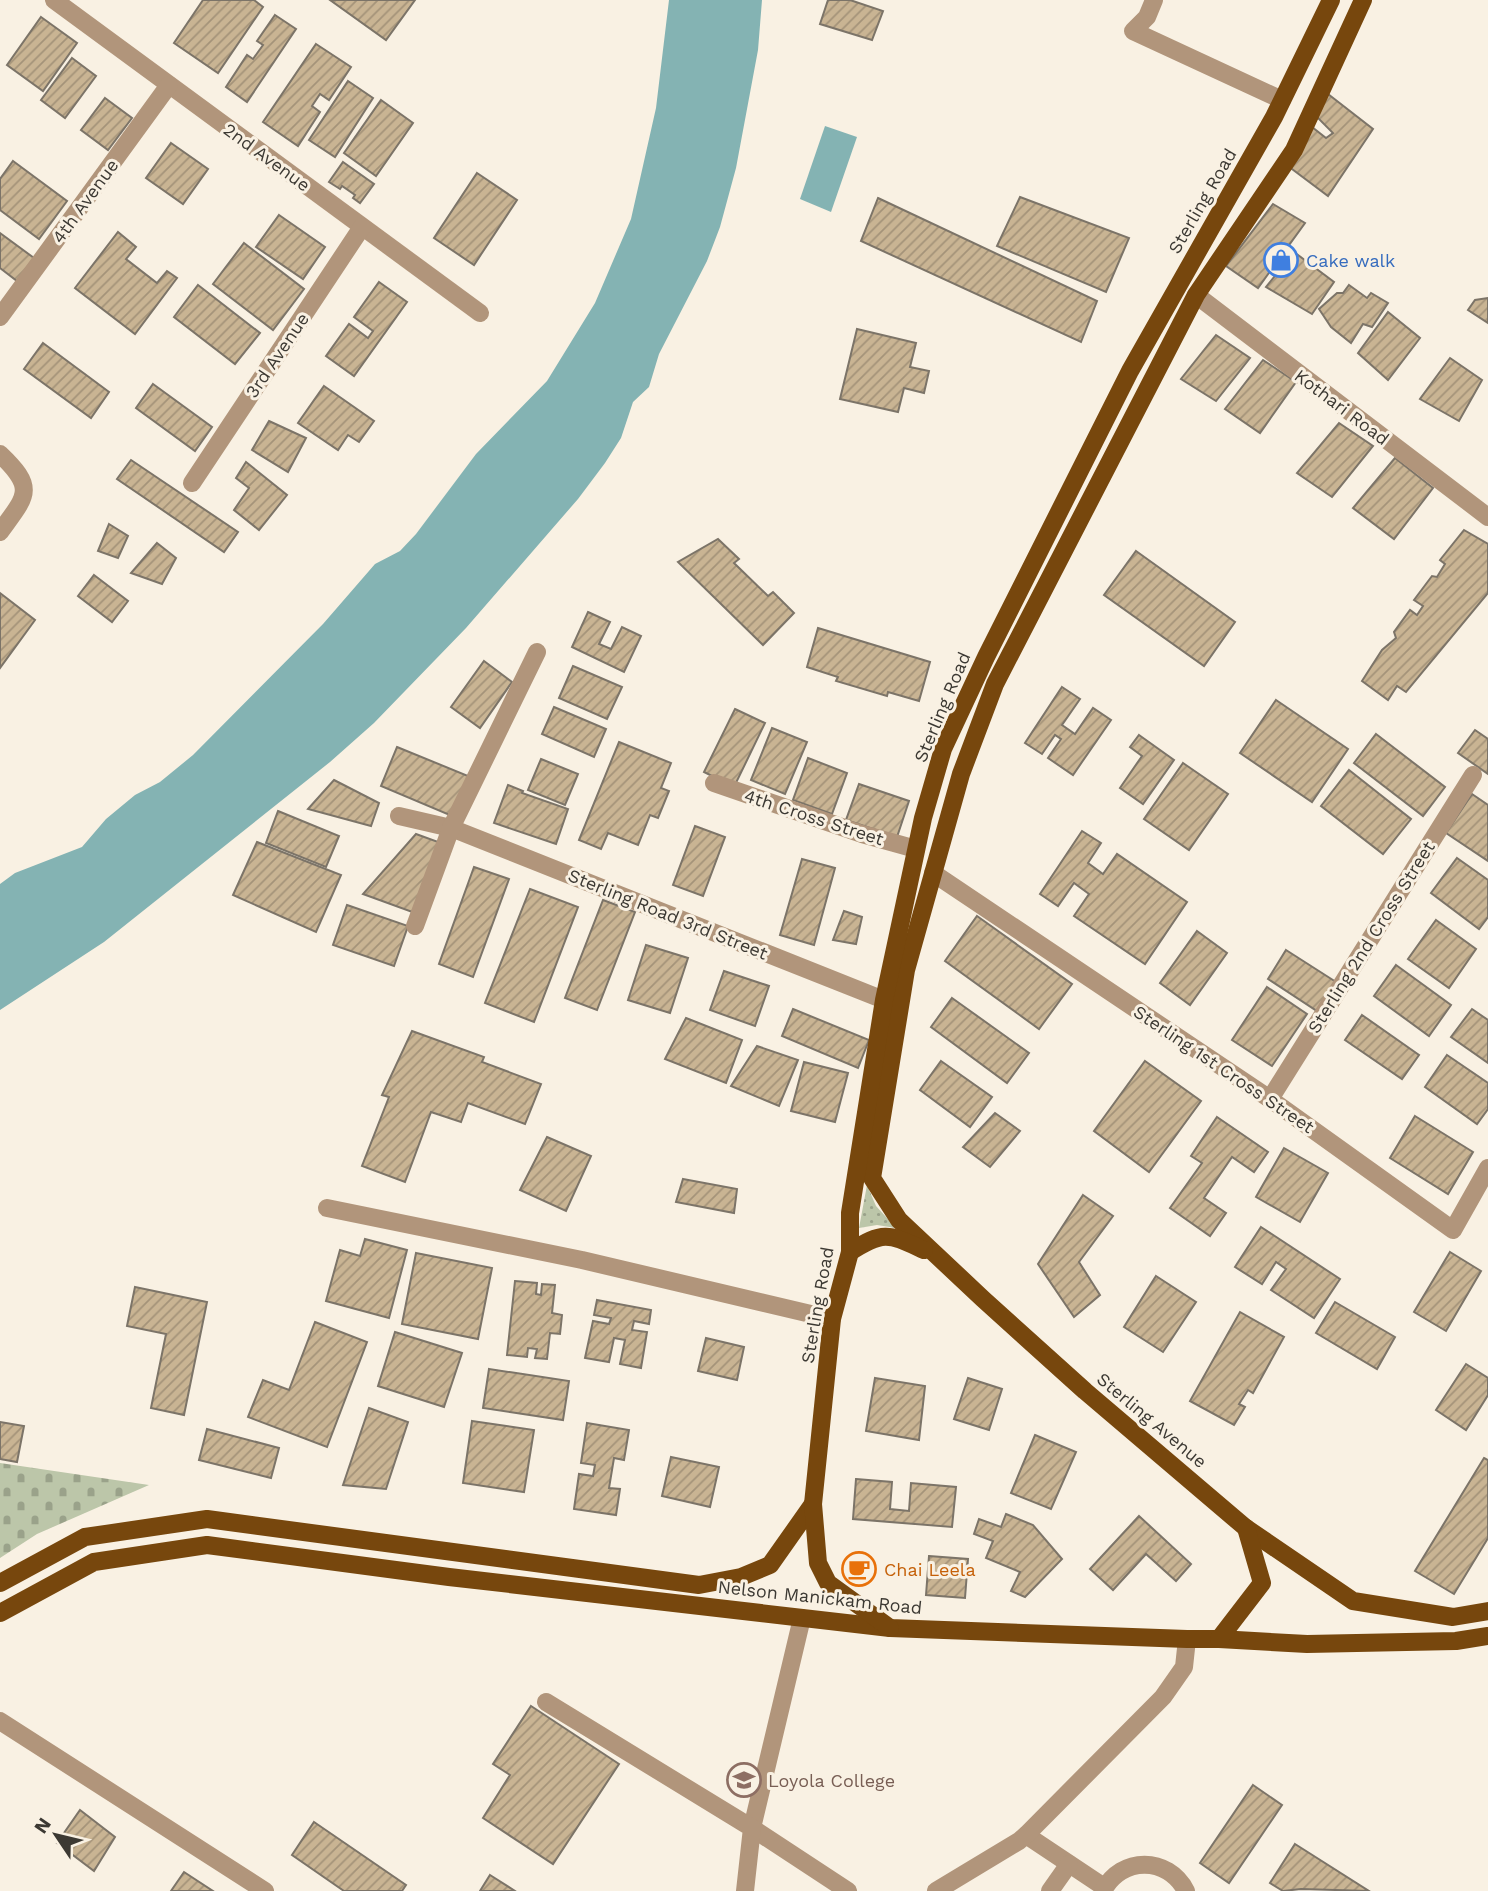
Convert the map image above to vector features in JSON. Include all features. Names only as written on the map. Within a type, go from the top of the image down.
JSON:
[{"type":"main road","name":"Sterling Road","points":[[890,1628],[828,1583],[818,1563],[813,1504],[832,1319],[850,1252],[850,1213],[884,1000],[916,849],[943,749],[986,657],[1130,371],[1282,100],[1331,0]]},
{"type":"main road","points":[[933,873],[961,774],[995,684],[1196,295],[1294,150],[1363,0]]},
{"type":"main road","name":"Sterling Avenue","points":[[933,873],[905,970],[872,1178],[899,1220],[1084,1391],[1246,1528],[1353,1601],[1453,1617],[1488,1611]]},
{"type":"main road","points":[[850,1252],[871,1238],[893,1236],[940,1258]]},
{"type":"main road","name":"Nelson Manickam Road","points":[[0,1583],[85,1537],[207,1518],[699,1585],[741,1577],[770,1565],[813,1504]]},
{"type":"main road","points":[[181,1523],[184,1548]]},
{"type":"main road","points":[[1219,1639],[1262,1583],[1246,1528]]},
{"type":"main road","name":"Nelson Manickam Road","points":[[0,1613],[94,1562],[207,1545],[449,1577],[890,1628],[1307,1644],[1456,1642],[1488,1636]]},
{"type":"street","name":"2nd Avenue","points":[[54,0],[480,313]]},
{"type":"street","points":[[1154,0],[1147,17],[1133,31],[1282,100]]},
{"type":"street","name":"4th Avenue","points":[[0,317],[169,85]]},
{"type":"street","name":"3rd Avenue","points":[[192,483],[362,227]]},
{"type":"street","name":"Kothari Road","points":[[1196,295],[1488,517]]},
{"type":"street","points":[[0,454],[16,468],[24,486],[24,500],[0,532]]},
{"type":"street","points":[[415,926],[452,828],[537,652]]},
{"type":"street","name":"Sterling 2nd Cross Street","points":[[1270,1099],[1473,775]]},
{"type":"street","name":"4th Cross Street","points":[[714,783],[862,834],[916,849]]},
{"type":"street","name":"Sterling Road 3rd Street","points":[[399,816],[452,828],[884,1000]]},
{"type":"street","name":"Sterling 1st Cross Street","points":[[933,873],[1270,1099],[1453,1230],[1488,1168]]},
{"type":"street","points":[[327,1208],[582,1260],[832,1319]]},
{"type":"street","points":[[745,1891],[752,1828],[803,1618]]},
{"type":"street","points":[[936,1891],[1026,1835],[1163,1697],[1184,1667],[1187,1639]]},
{"type":"street","points":[[546,1702],[752,1828],[848,1891]]},
{"type":"street","points":[[0,1721],[265,1891]]},
{"type":"street","points":[[1026,1835],[1104,1889],[1120,1871],[1142,1864],[1171,1872],[1186,1891]]},
{"type":"street","points":[[1050,1891],[1069,1864]]},
{"type":"green space","points":[[867,1185],[876,1206],[896,1228],[877,1225],[859,1228]]},
{"type":"green space","points":[[0,1463],[149,1485],[37,1534],[0,1558]]},
{"type":"water","points":[[669,0],[762,0],[758,50],[736,168],[720,227],[707,261],[659,354],[649,387],[633,402],[621,438],[605,463],[578,499],[466,628],[374,723],[330,762],[104,942],[0,1010],[0,884],[15,873],[82,847],[106,819],[135,795],[160,782],[193,755],[323,624],[375,564],[400,551],[416,534],[476,454],[547,381],[595,303],[631,219],[656,108]]},
{"type":"water","points":[[825,126],[857,137],[831,212],[800,199]]},
{"type":"building","points":[[203,0],[254,0],[263,7],[218,73],[174,43]]},
{"type":"building","points":[[330,0],[415,0],[386,40]]},
{"type":"building","points":[[828,0],[850,0],[883,11],[872,40],[820,24]]},
{"type":"building","points":[[275,15],[296,29],[247,102],[226,87],[247,55],[253,59],[263,45],[257,41]]},
{"type":"building","points":[[41,17],[77,43],[43,91],[7,65]]},
{"type":"building","points":[[316,44],[351,67],[329,100],[320,94],[312,106],[320,112],[298,146],[263,122]]},
{"type":"building","points":[[72,58],[96,76],[65,118],[41,100]]},
{"type":"building","points":[[348,81],[373,98],[335,157],[309,140]]},
{"type":"building","points":[[1328,94],[1373,129],[1328,196],[1288,166],[1312,127],[1326,138],[1333,133],[1314,114]]},
{"type":"building","points":[[105,98],[132,118],[108,150],[81,130]]},
{"type":"building","points":[[381,100],[413,123],[376,176],[344,153]]},
{"type":"building","points":[[171,143],[208,169],[183,204],[146,178]]},
{"type":"building","points":[[13,161],[67,201],[39,239],[0,210],[0,179]]},
{"type":"building","points":[[343,162],[374,184],[360,203],[353,198],[355,195],[342,186],[340,189],[329,182]]},
{"type":"building","points":[[477,173],[517,200],[474,265],[434,238]]},
{"type":"building","points":[[1020,197],[1129,238],[1106,292],[997,246]]},
{"type":"building","points":[[878,198],[1097,301],[1081,342],[861,241]]},
{"type":"building","points":[[1273,204],[1305,223],[1258,288],[1226,266]]},
{"type":"building","points":[[279,215],[325,247],[303,279],[256,247]]},
{"type":"building","points":[[118,232],[136,247],[126,259],[157,283],[167,271],[177,278],[135,334],[75,288]]},
{"type":"building","points":[[0,233],[34,258],[17,281],[0,268]]},
{"type":"building","points":[[244,243],[304,289],[273,330],[213,284]]},
{"type":"building","points":[[1294,252],[1334,282],[1312,314],[1266,287]]},
{"type":"building","points":[[379,282],[407,302],[354,376],[326,356],[349,324],[368,338],[373,331],[354,317]]},
{"type":"building","points":[[198,285],[260,333],[235,364],[174,317]]},
{"type":"building","points":[[1349,285],[1367,298],[1371,293],[1388,303],[1372,327],[1363,324],[1351,343],[1331,327],[1319,309],[1337,293],[1343,293]]},
{"type":"building","points":[[1488,298],[1488,323],[1468,310],[1475,300]]},
{"type":"building","points":[[1388,312],[1420,338],[1388,380],[1358,353]]},
{"type":"building","points":[[857,329],[916,343],[910,367],[929,371],[924,393],[904,388],[898,412],[840,399]]},
{"type":"building","points":[[1216,335],[1250,358],[1216,401],[1181,379]]},
{"type":"building","points":[[43,343],[109,392],[91,418],[24,369]]},
{"type":"building","points":[[1450,358],[1482,380],[1459,421],[1420,399]]},
{"type":"building","points":[[1263,360],[1296,382],[1260,433],[1225,409]]},
{"type":"building","points":[[153,384],[212,427],[195,451],[136,408]]},
{"type":"building","points":[[324,386],[374,421],[359,442],[348,435],[338,450],[298,423]]},
{"type":"building","points":[[269,421],[306,438],[288,472],[252,450]]},
{"type":"building","points":[[1339,423],[1373,446],[1332,497],[1297,473]]},
{"type":"building","points":[[1395,458],[1433,488],[1394,539],[1353,508]]},
{"type":"building","points":[[131,460],[238,532],[224,552],[117,479]]},
{"type":"building","points":[[246,462],[287,495],[259,530],[234,510],[249,488],[236,478]]},
{"type":"building","points":[[109,524],[128,536],[118,558],[98,551]]},
{"type":"building","points":[[1464,530],[1488,544],[1488,593],[1406,692],[1397,686],[1388,700],[1362,681],[1382,650],[1396,638],[1394,632],[1410,610],[1417,615],[1423,606],[1414,600],[1432,576],[1437,577],[1445,564],[1440,560]]},
{"type":"building","points":[[718,539],[739,559],[734,563],[768,596],[773,592],[794,613],[763,645],[678,562]]},
{"type":"building","points":[[157,543],[176,558],[162,584],[131,573]]},
{"type":"building","points":[[1136,551],[1235,622],[1204,666],[1104,595]]},
{"type":"building","points":[[94,575],[128,601],[112,622],[78,596]]},
{"type":"building","points":[[0,593],[35,620],[0,668]]},
{"type":"building","points":[[588,612],[610,622],[599,644],[611,649],[622,627],[641,636],[624,672],[572,647]]},
{"type":"building","points":[[818,628],[930,662],[919,701],[888,692],[887,696],[836,681],[838,677],[807,667]]},
{"type":"building","points":[[484,661],[512,682],[480,728],[451,707]]},
{"type":"building","points":[[573,666],[622,687],[607,719],[559,698]]},
{"type":"building","points":[[1062,687],[1080,699],[1062,725],[1075,734],[1093,708],[1111,720],[1073,775],[1048,758],[1061,739],[1055,735],[1042,754],[1025,743]]},
{"type":"building","points":[[1276,700],[1348,749],[1312,802],[1240,753]]},
{"type":"building","points":[[554,707],[606,729],[594,757],[542,734]]},
{"type":"building","points":[[735,709],[765,723],[734,787],[704,772]]},
{"type":"building","points":[[772,728],[807,742],[785,794],[751,780]]},
{"type":"building","points":[[1475,730],[1488,739],[1488,774],[1458,753]]},
{"type":"building","points":[[1376,734],[1445,787],[1423,816],[1354,763]]},
{"type":"building","points":[[1139,735],[1174,760],[1143,804],[1120,788],[1142,756],[1130,747]]},
{"type":"building","points":[[619,742],[671,763],[661,788],[669,791],[658,818],[650,815],[638,845],[608,833],[601,849],[579,840]]},
{"type":"building","points":[[397,747],[468,776],[452,816],[381,786]]},
{"type":"building","points":[[808,758],[847,773],[832,814],[793,800]]},
{"type":"building","points":[[541,759],[578,774],[565,805],[528,790]]},
{"type":"building","points":[[1183,763],[1228,794],[1189,850],[1144,819]]},
{"type":"building","points":[[1349,770],[1411,819],[1383,854],[1321,806]]},
{"type":"building","points":[[334,780],[379,803],[371,826],[308,809]]},
{"type":"building","points":[[859,784],[909,801],[897,837],[846,820]]},
{"type":"building","points":[[508,785],[523,791],[522,793],[568,809],[556,844],[494,823]]},
{"type":"building","points":[[1472,794],[1488,805],[1488,861],[1446,833]]},
{"type":"building","points":[[278,811],[339,836],[326,867],[266,843]]},
{"type":"building","points":[[695,826],[725,837],[703,896],[673,885]]},
{"type":"building","points":[[1082,831],[1101,843],[1088,863],[1103,874],[1117,854],[1187,902],[1145,964],[1074,916],[1089,894],[1074,883],[1058,906],[1040,894]]},
{"type":"building","points":[[416,834],[441,843],[415,913],[363,894]]},
{"type":"building","points":[[257,842],[341,875],[316,932],[233,895]]},
{"type":"building","points":[[1457,858],[1488,880],[1488,917],[1479,929],[1431,893]]},
{"type":"building","points":[[802,859],[835,868],[814,945],[780,935]]},
{"type":"building","points":[[474,867],[509,879],[473,977],[439,964]]},
{"type":"building","points":[[530,889],[578,907],[534,1022],[485,1003]]},
{"type":"building","points":[[603,900],[635,912],[597,1010],[565,998]]},
{"type":"building","points":[[347,905],[408,926],[394,966],[333,945]]},
{"type":"building","points":[[844,911],[862,917],[856,944],[833,940]]},
{"type":"building","points":[[977,916],[1072,984],[1039,1029],[945,961]]},
{"type":"building","points":[[1436,920],[1476,949],[1449,988],[1408,959]]},
{"type":"building","points":[[1197,931],[1227,953],[1190,1005],[1160,983]]},
{"type":"building","points":[[646,945],[688,958],[670,1013],[628,1000]]},
{"type":"building","points":[[1286,950],[1336,982],[1317,1011],[1268,979]]},
{"type":"building","points":[[1396,965],[1451,1005],[1429,1036],[1374,996]]},
{"type":"building","points":[[724,971],[769,986],[755,1026],[710,1010]]},
{"type":"building","points":[[1267,987],[1307,1014],[1272,1066],[1232,1040]]},
{"type":"building","points":[[952,998],[1029,1053],[1007,1083],[931,1027]]},
{"type":"building","points":[[793,1009],[869,1040],[858,1068],[782,1036]]},
{"type":"building","points":[[1472,1009],[1488,1020],[1488,1063],[1451,1037]]},
{"type":"building","points":[[1362,1015],[1419,1055],[1402,1079],[1345,1040]]},
{"type":"building","points":[[686,1018],[742,1040],[726,1083],[665,1059]]},
{"type":"building","points":[[412,1031],[484,1057],[482,1062],[541,1084],[525,1124],[468,1103],[461,1122],[431,1112],[405,1182],[362,1166],[389,1097],[382,1095]]},
{"type":"building","points":[[757,1046],[798,1060],[779,1106],[731,1086]]},
{"type":"building","points":[[1447,1055],[1488,1083],[1488,1109],[1477,1124],[1425,1087]]},
{"type":"building","points":[[941,1061],[992,1097],[970,1127],[920,1090]]},
{"type":"building","points":[[1145,1061],[1201,1101],[1149,1172],[1094,1131]]},
{"type":"building","points":[[804,1062],[848,1073],[835,1122],[791,1111]]},
{"type":"building","points":[[995,1113],[1020,1131],[990,1167],[963,1147]]},
{"type":"building","points":[[1415,1116],[1473,1152],[1448,1194],[1390,1158]]},
{"type":"building","points":[[1217,1117],[1268,1152],[1254,1172],[1232,1157],[1204,1198],[1226,1213],[1210,1236],[1170,1208],[1202,1163],[1191,1156]]},
{"type":"building","points":[[547,1137],[591,1156],[566,1211],[520,1190]]},
{"type":"building","points":[[1284,1148],[1328,1173],[1300,1222],[1256,1197]]},
{"type":"building","points":[[683,1179],[737,1189],[734,1213],[676,1202]]},
{"type":"building","points":[[1083,1195],[1113,1216],[1079,1262],[1100,1295],[1074,1317],[1038,1264]]},
{"type":"building","points":[[1261,1227],[1340,1279],[1314,1318],[1271,1290],[1286,1269],[1276,1262],[1262,1284],[1235,1267]]},
{"type":"building","points":[[365,1239],[407,1250],[389,1318],[326,1301],[340,1250],[360,1256]]},
{"type":"building","points":[[1450,1252],[1481,1271],[1446,1331],[1414,1312]]},
{"type":"building","points":[[416,1253],[492,1268],[478,1339],[402,1324]]},
{"type":"building","points":[[1156,1276],[1196,1302],[1163,1352],[1124,1327]]},
{"type":"building","points":[[515,1281],[537,1283],[536,1294],[541,1295],[542,1284],[555,1285],[552,1313],[562,1315],[560,1334],[550,1333],[547,1359],[535,1358],[537,1349],[528,1348],[527,1357],[507,1355]]},
{"type":"building","points":[[135,1287],[207,1302],[184,1415],[151,1408],[166,1334],[127,1326]]},
{"type":"building","points":[[597,1300],[651,1310],[649,1324],[634,1321],[632,1330],[647,1332],[641,1368],[620,1364],[625,1340],[614,1338],[609,1362],[585,1358],[593,1321],[609,1324],[611,1318],[594,1315]]},
{"type":"building","points":[[1335,1302],[1395,1337],[1377,1369],[1316,1333]]},
{"type":"building","points":[[1240,1312],[1284,1337],[1253,1393],[1248,1390],[1239,1404],[1245,1407],[1234,1425],[1190,1401]]},
{"type":"building","points":[[315,1322],[367,1342],[327,1447],[248,1417],[263,1380],[289,1390]]},
{"type":"building","points":[[395,1332],[462,1353],[444,1407],[378,1386]]},
{"type":"building","points":[[706,1338],[744,1347],[737,1380],[698,1371]]},
{"type":"building","points":[[1466,1364],[1488,1378],[1488,1395],[1466,1430],[1436,1410]]},
{"type":"building","points":[[489,1369],[569,1381],[563,1420],[483,1408]]},
{"type":"building","points":[[875,1378],[925,1386],[919,1440],[866,1431]]},
{"type":"building","points":[[968,1378],[1002,1389],[989,1430],[954,1419]]},
{"type":"building","points":[[369,1408],[408,1422],[386,1489],[343,1485]]},
{"type":"building","points":[[472,1421],[534,1430],[524,1492],[463,1483]]},
{"type":"building","points":[[0,1422],[24,1426],[17,1462],[0,1459]]},
{"type":"building","points":[[587,1423],[629,1430],[624,1460],[614,1458],[609,1488],[620,1489],[616,1515],[574,1509],[579,1474],[593,1476],[595,1465],[581,1463]]},
{"type":"building","points":[[207,1429],[279,1448],[271,1478],[199,1460]]},
{"type":"building","points":[[1035,1435],[1076,1452],[1051,1509],[1011,1493]]},
{"type":"building","points":[[671,1457],[719,1467],[710,1507],[662,1496]]},
{"type":"building","points":[[1484,1458],[1488,1460],[1488,1538],[1454,1594],[1415,1571]]},
{"type":"building","points":[[856,1479],[892,1482],[890,1509],[909,1511],[911,1483],[956,1487],[952,1527],[853,1519]]},
{"type":"building","points":[[1006,1514],[1033,1525],[1062,1559],[1025,1597],[1011,1591],[1020,1572],[986,1558],[993,1541],[974,1534],[979,1519],[1001,1527]]},
{"type":"building","points":[[1139,1516],[1191,1564],[1176,1581],[1146,1554],[1113,1590],[1090,1569]]},
{"type":"building","points":[[929,1556],[968,1559],[965,1598],[926,1595]]},
{"type":"building","points":[[531,1706],[619,1764],[553,1864],[483,1818],[510,1775],[493,1764]]},
{"type":"building","points":[[1253,1785],[1282,1805],[1229,1883],[1200,1863]]},
{"type":"building","points":[[80,1810],[115,1837],[94,1871],[57,1843]]},
{"type":"building","points":[[314,1822],[406,1885],[402,1891],[344,1891],[292,1855]]},
{"type":"building","points":[[1295,1844],[1369,1891],[1283,1891],[1270,1883]]},
{"type":"building","points":[[184,1872],[213,1891],[171,1891]]},
{"type":"building","points":[[490,1875],[515,1891],[480,1891]]},
{"type":"place","name":"Cake walk","points":[[1281,260]]},
{"type":"place","name":"Chai Leela","points":[[859,1569]]},
{"type":"place","name":"Loyola College","points":[[744,1780]]}]
